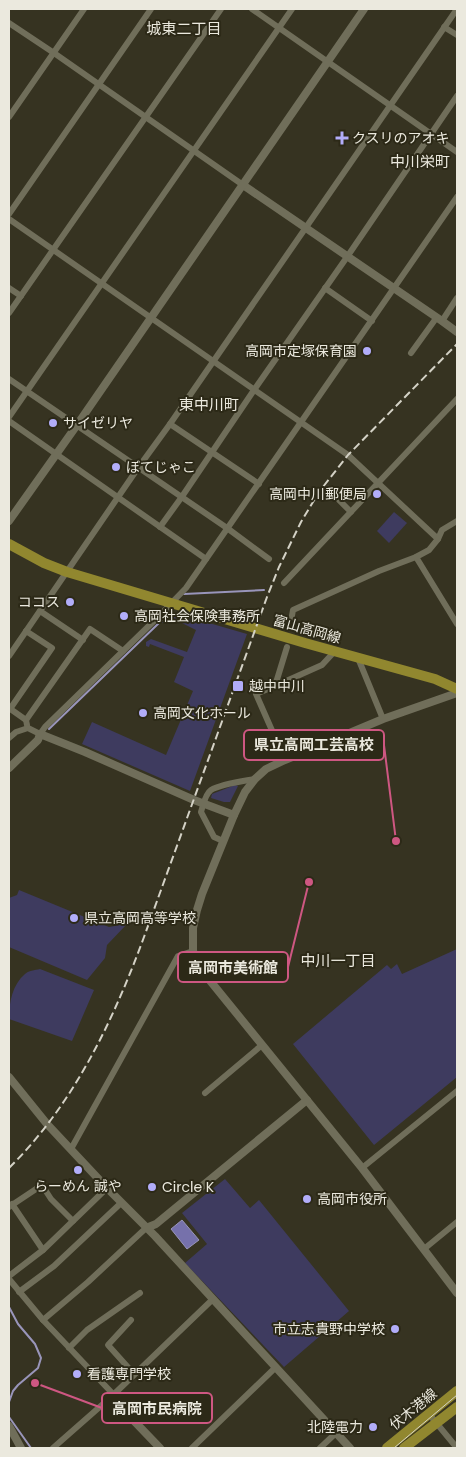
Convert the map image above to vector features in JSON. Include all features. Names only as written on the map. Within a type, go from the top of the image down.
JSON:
[{"type":"main road","name":"富山高岡線","points":[[9,544],[44,563],[67,572],[304,643],[435,679],[457,688]]},
{"type":"main road","name":"伏木港線","points":[[387,1448],[457,1391]]},
{"type":"main road","name":"伏木港線","points":[[404,1448],[457,1407]]},
{"type":"street","points":[[9,117],[84,9]]},
{"type":"street","points":[[9,214],[151,9]]},
{"type":"street","points":[[9,314],[221,9]]},
{"type":"street","points":[[252,9],[457,152]]},
{"type":"street","points":[[9,417],[292,9]]},
{"type":"street","points":[[9,521],[364,9]]},
{"type":"street","points":[[9,656],[457,9]]},
{"type":"street","points":[[10,24],[457,332]]},
{"type":"street","points":[[444,27],[457,35]]},
{"type":"street","points":[[160,527],[457,96]]},
{"type":"street","points":[[9,768],[38,740],[45,727],[186,588],[457,197]]},
{"type":"street","points":[[9,219],[150,319],[348,455],[438,539]]},
{"type":"street","points":[[9,288],[21,296]]},
{"type":"street","points":[[325,288],[372,321]]},
{"type":"street","points":[[411,353],[457,298]]},
{"type":"street","points":[[9,380],[227,528],[269,559]]},
{"type":"street","points":[[284,583],[457,399]]},
{"type":"street","points":[[9,421],[206,560]]},
{"type":"street","points":[[170,424],[259,484]]},
{"type":"street","points":[[328,489],[351,512]]},
{"type":"street","points":[[290,627],[293,610],[430,550],[442,530],[457,521]]},
{"type":"street","points":[[416,557],[457,624]]},
{"type":"street","points":[[40,611],[83,640]]},
{"type":"street","points":[[26,720],[90,629],[124,651]]},
{"type":"street","points":[[26,631],[52,648],[10,709],[26,720],[28,728]]},
{"type":"street","points":[[275,686],[287,647]]},
{"type":"street","points":[[285,760],[256,694],[322,665],[335,651]]},
{"type":"street","points":[[358,658],[382,719]]},
{"type":"street","points":[[457,692],[382,719],[266,769],[245,792],[234,815],[202,894],[192,928],[193,951],[203,972],[362,1168],[457,1293]]},
{"type":"street","points":[[9,738],[16,732],[28,728],[234,815]]},
{"type":"street","points":[[223,841],[214,837],[201,812],[210,790],[237,781],[255,779]]},
{"type":"street","points":[[72,1149],[178,956],[193,951]]},
{"type":"street","points":[[205,1093],[262,1045]]},
{"type":"street","points":[[9,1077],[32,1106],[107,1188],[213,1299],[350,1448]]},
{"type":"street","points":[[362,1168],[457,1091]]},
{"type":"street","points":[[43,1320],[88,1282],[146,1228],[156,1224],[307,1100]]},
{"type":"street","points":[[43,1250],[10,1205],[42,1184],[51,1199],[73,1221]]},
{"type":"street","points":[[107,1188],[43,1250],[9,1277],[43,1320],[160,1448]]},
{"type":"street","points":[[19,1292],[54,1266],[121,1202]]},
{"type":"street","points":[[424,1248],[457,1222]]},
{"type":"street","points":[[70,1348],[87,1330],[140,1293]]},
{"type":"street","points":[[53,1448],[112,1396],[213,1299]]},
{"type":"street","points":[[131,1320],[108,1345],[134,1374]]},
{"type":"street","points":[[192,1448],[276,1367]]},
{"type":"street","points":[[429,1414],[457,1448]]},
{"type":"street","points":[[9,1426],[21,1448]]},
{"type":"street","points":[[320,1448],[337,1432]]},
{"type":"shaded area","points":[[394,512],[407,523],[389,543],[377,531]]},
{"type":"shaded area","points":[[171,612],[247,634],[190,791],[82,744],[92,722],[166,755],[193,691],[174,682],[184,657],[150,644],[149,647],[146,646],[146,642],[151,639],[187,652],[196,630],[180,622],[162,623]]},
{"type":"shaded area","points":[[235,785],[238,786],[230,802],[211,798],[212,794]]},
{"type":"shaded area","points":[[19,890],[109,927],[126,924],[127,922],[128,924],[107,945],[105,958],[87,980],[9,947],[9,898],[17,895]]},
{"type":"shaded area","points":[[457,949],[457,1077],[374,1145],[293,1044],[387,965],[391,969],[397,964],[402,974]]},
{"type":"shaded area","points":[[40,969],[94,990],[72,1041],[9,1019],[11,1001],[17,983],[26,973]]},
{"type":"shaded area","points":[[225,1179],[250,1208],[259,1200],[349,1311],[284,1367],[185,1263],[207,1244],[182,1213]]},
{"type":"shaded area","points":[[182,1220],[199,1240],[187,1249],[171,1229]]},
{"type":"waterway","points":[[184,594],[264,590]]},
{"type":"waterway","points":[[49,729],[160,622],[173,607]]},
{"type":"waterway","points":[[9,1307],[18,1324],[35,1344],[41,1358],[38,1368],[18,1385],[13,1391],[9,1402]]},
{"type":"waterway","points":[[9,1417],[31,1448]]},
{"type":"tram line","points":[[394,1448],[457,1395]]},
{"type":"railway","points":[[9,1168],[53,1117],[72,1089],[105,1030],[119,1000],[144,937],[267,597],[301,522],[319,492],[348,455],[457,344]]},
{"type":"place","name":"クスリのアオキ","points":[[342,138]]},
{"type":"place","name":"高岡市定塚保育園","points":[[367,351]]},
{"type":"place","name":"サイゼリヤ","points":[[53,423]]},
{"type":"place","name":"ぼてじゃこ","points":[[116,467]]},
{"type":"place","name":"高岡中川郵便局","points":[[377,494]]},
{"type":"place","name":"ココス","points":[[70,602]]},
{"type":"place","name":"高岡社会保険事務所","points":[[124,616]]},
{"type":"place","name":"越中中川","points":[[238,686]]},
{"type":"place","name":"高岡文化ホール","points":[[143,713]]},
{"type":"place","name":"県立高岡工芸高校","points":[[396,841]]},
{"type":"place","name":"高岡市美術館","points":[[309,882]]},
{"type":"place","name":"県立高岡高等学校","points":[[74,918]]},
{"type":"place","name":"らーめん 誠や","points":[[78,1170]]},
{"type":"place","name":"Circle K","points":[[152,1187]]},
{"type":"place","name":"高岡市役所","points":[[307,1199]]},
{"type":"place","name":"市立志貴野中学校","points":[[395,1329]]},
{"type":"place","name":"看護専門学校","points":[[77,1374]]},
{"type":"place","name":"高岡市民病院","points":[[35,1383]]},
{"type":"place","name":"北陸電力","points":[[373,1427]]},
{"type":"district","name":"城東二丁目","points":[[184,29]]},
{"type":"district","name":"中川栄町","points":[[420,162]]},
{"type":"district","name":"東中川町","points":[[209,405]]},
{"type":"district","name":"中川一丁目","points":[[338,961]]}]
